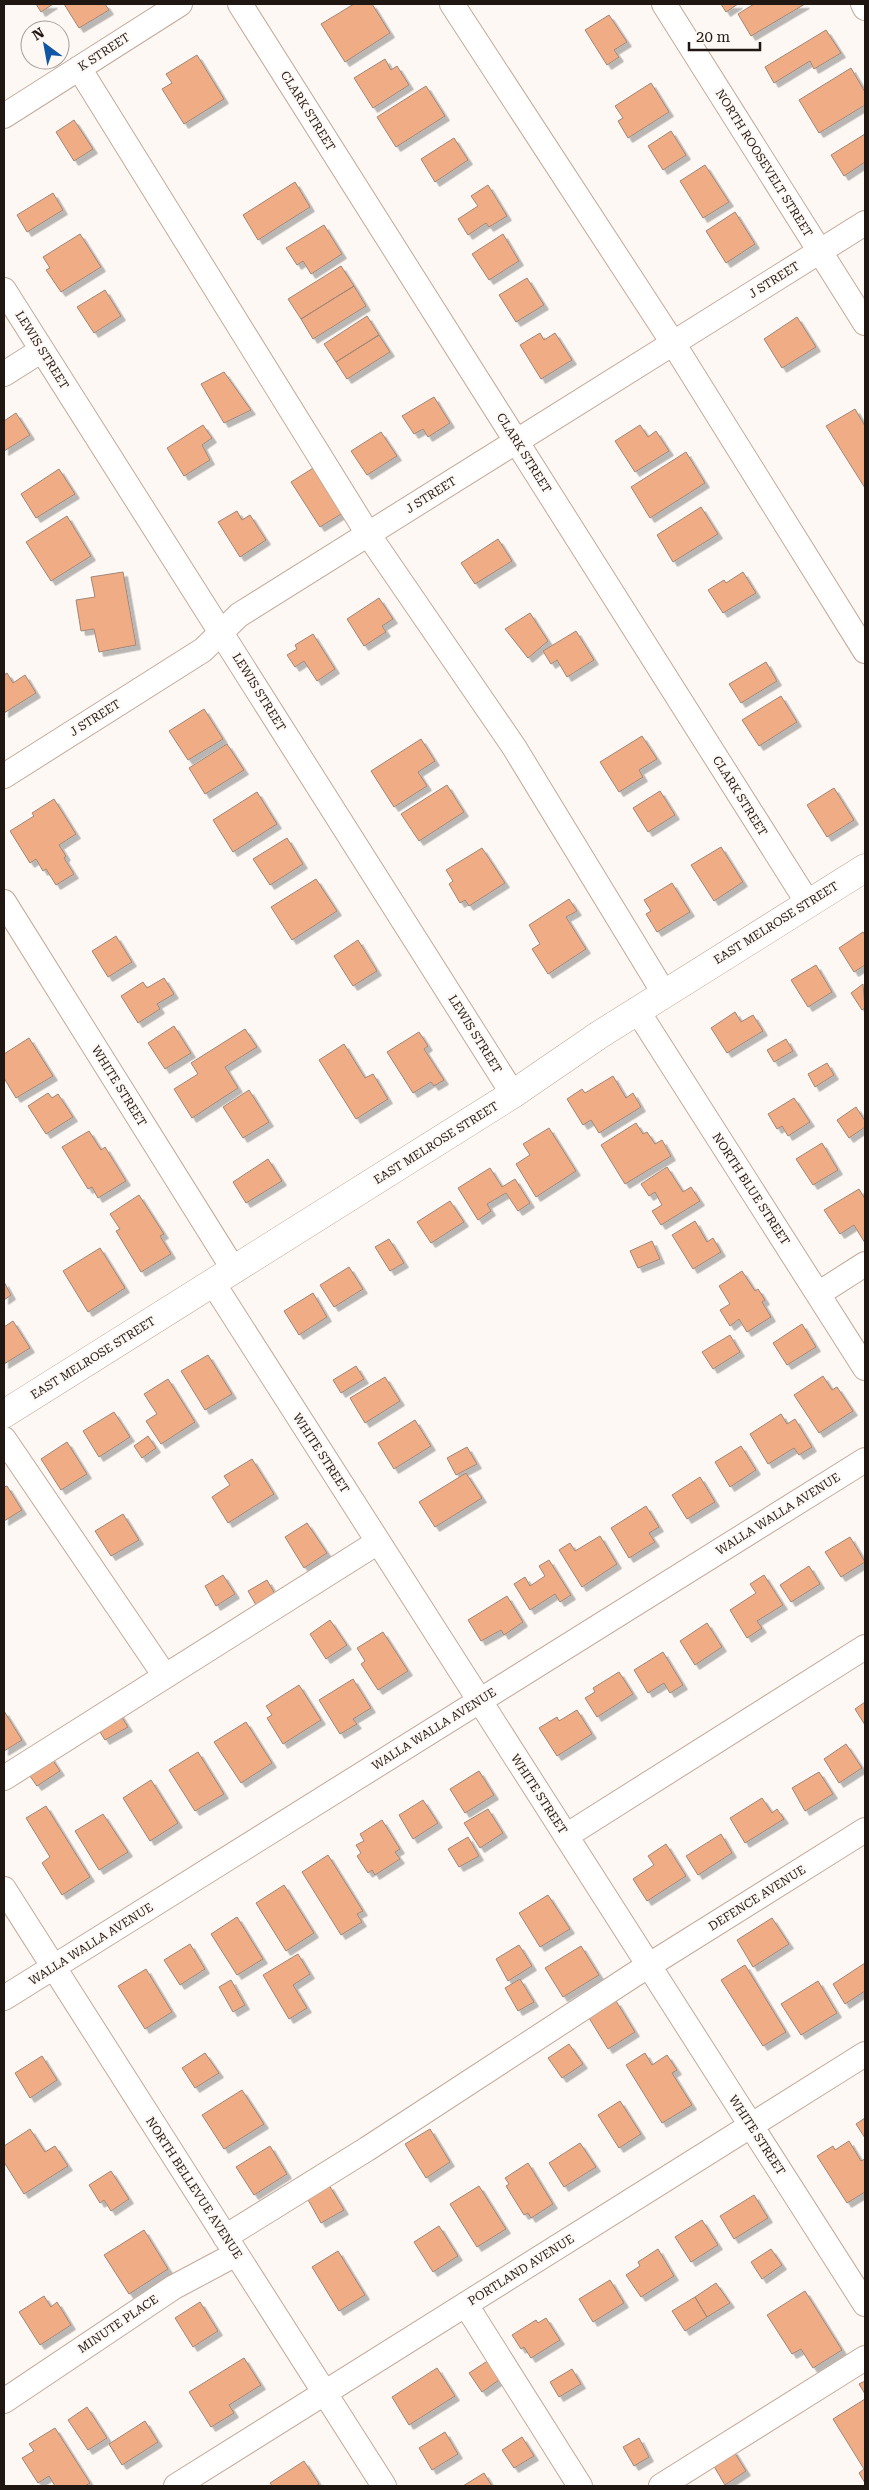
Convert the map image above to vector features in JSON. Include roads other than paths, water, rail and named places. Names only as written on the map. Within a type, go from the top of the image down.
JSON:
[{"type":"main road","name":"EAST MELROSE STREET","points":[[4,1414],[514,1094],[599,1034],[865,868]]},
{"type":"street","name":"CLARK STREET","points":[[240,4],[808,903]]},
{"type":"street","points":[[452,4],[673,343],[865,651]]},
{"type":"street","name":"NORTH ROOSEVELT STREET","points":[[664,4],[865,323]]},
{"type":"street","points":[[863,4],[865,8]]},
{"type":"street","name":"K STREET","points":[[4,116],[172,6]]},
{"type":"street","points":[[78,68],[368,534],[514,747],[664,993]]},
{"type":"street","name":"J STREET","points":[[4,776],[203,650],[240,614],[865,223]]},
{"type":"street","name":"LEWIS STREET","points":[[4,290],[514,1094]]},
{"type":"street","points":[[4,374],[42,350]]},
{"type":"street","name":"WHITE STREET","points":[[4,902],[378,1542],[865,2303]]},
{"type":"street","name":"NORTH BLUE STREET","points":[[638,1010],[865,1368]]},
{"type":"street","points":[[818,1294],[865,1264]]},
{"type":"street","points":[[4,1439],[165,1676]]},
{"type":"street","name":"WALLA WALLA AVENUE","points":[[4,1998],[865,1460]]},
{"type":"street","points":[[4,1778],[378,1542]]},
{"type":"street","points":[[566,1836],[865,1647]]},
{"type":"street","name":"DEFENCE AVENUE","points":[[231,2245],[383,2138],[649,1966],[865,1830]]},
{"type":"street","name":"NORTH BELLEVUE AVENUE","points":[[4,1889],[384,2486]]},
{"type":"street","name":"PORTLAND AVENUE","points":[[176,2486],[865,2054]]},
{"type":"street","name":"MINUTE PLACE","points":[[4,2401],[231,2245]]},
{"type":"street","points":[[466,2305],[580,2486]]},
{"type":"street","points":[[661,2486],[865,2358]]}]
